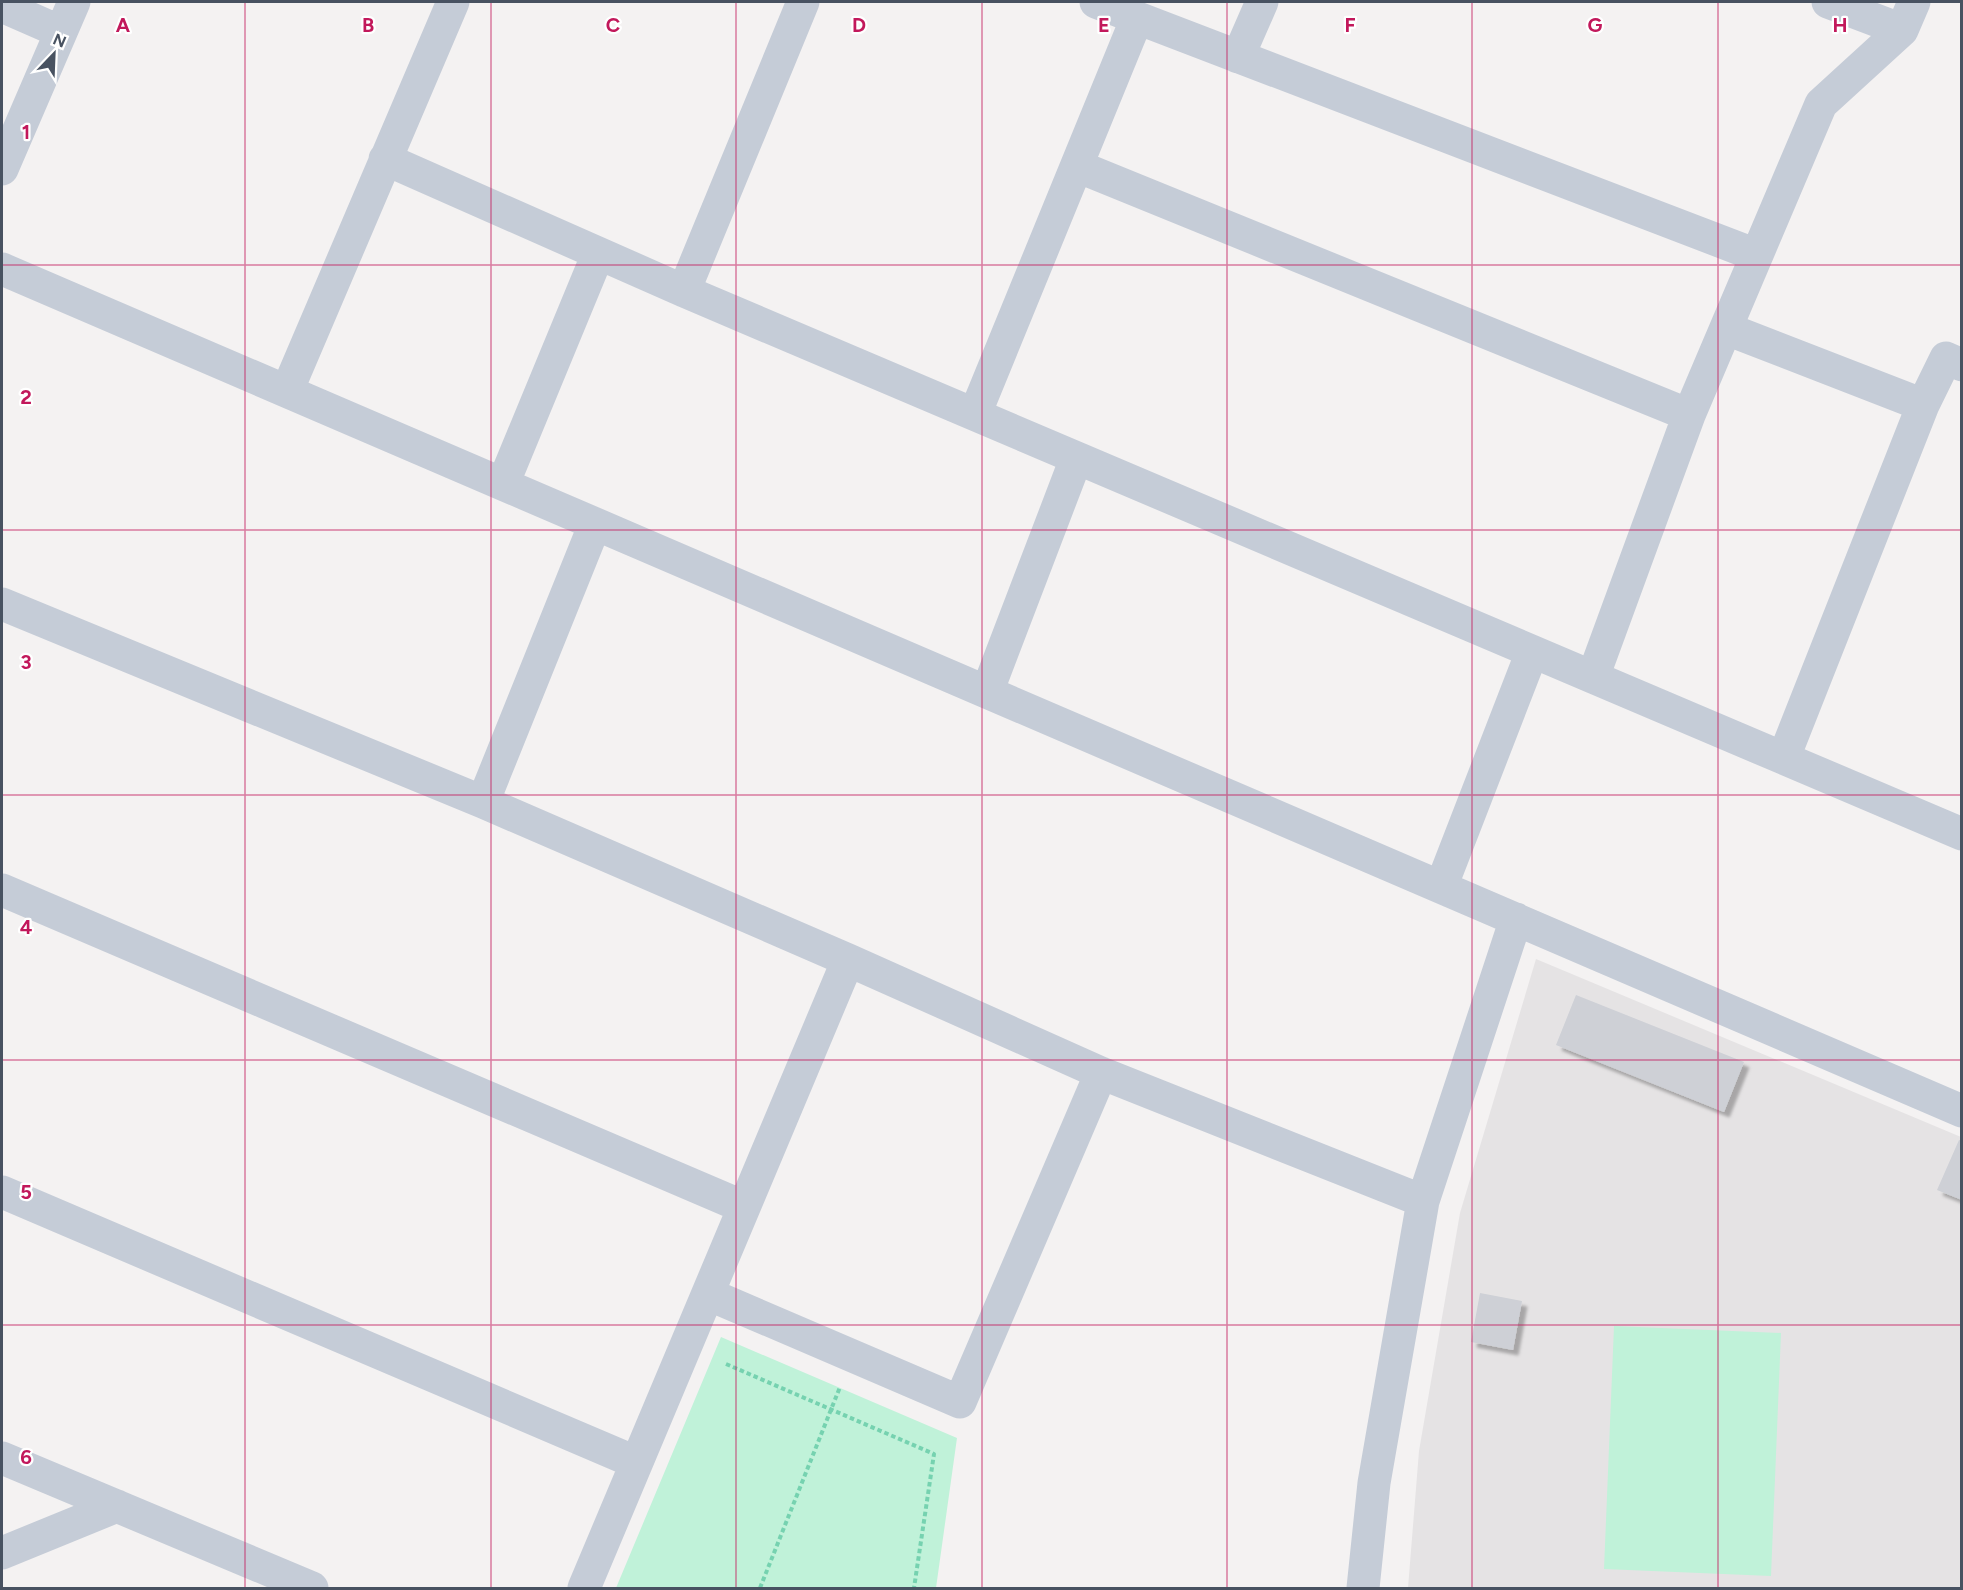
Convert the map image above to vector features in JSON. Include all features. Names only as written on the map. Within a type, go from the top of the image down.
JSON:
[{"type":"street","points":[[2,169],[74,2]]},
{"type":"street","points":[[287,391],[453,2]]},
{"type":"street","points":[[684,291],[803,2]]},
{"type":"street","points":[[1096,2],[1756,255]]},
{"type":"street","points":[[1238,57],[1262,2]]},
{"type":"street","points":[[1827,2],[1908,16]]},
{"type":"street","points":[[2,6],[61,32]]},
{"type":"street","points":[[1593,677],[1689,415],[1821,104],[1908,16]]},
{"type":"street","points":[[975,414],[1137,18]]},
{"type":"street","points":[[385,159],[598,254],[1076,459],[1962,834]]},
{"type":"street","points":[[1077,166],[1689,415]]},
{"type":"street","points":[[503,484],[598,254]]},
{"type":"street","points":[[2,269],[1962,1111]]},
{"type":"street","points":[[1727,328],[1923,405]]},
{"type":"street","points":[[1784,757],[1923,405],[1946,358],[1962,365]]},
{"type":"street","points":[[987,692],[1076,459]]},
{"type":"street","points":[[483,802],[595,524]]},
{"type":"street","points":[[2,604],[483,802],[848,960],[1101,1073],[1423,1201]]},
{"type":"street","points":[[1441,887],[1532,652]]},
{"type":"street","points":[[2,890],[744,1207]]},
{"type":"street","points":[[1363,1588],[1374,1483],[1423,1201],[1516,920]]},
{"type":"street","points":[[584,1588],[635,1462],[848,960]]},
{"type":"street","points":[[708,1294],[960,1402],[1101,1073]]},
{"type":"street","points":[[2,1192],[635,1462]]},
{"type":"street","points":[[2,1458],[312,1588]]},
{"type":"street","points":[[2,1553],[117,1506]]},
{"type":"path","points":[[760,1588],[852,1355]]},
{"type":"path","points":[[726,1364],[934,1454],[914,1588]]},
{"type":"shaded area","points":[[1536,959],[1961,1137],[1961,1588],[1408,1588],[1419,1451],[1460,1213]]},
{"type":"green space","points":[[1614,1326],[1781,1333],[1771,1576],[1604,1569]]},
{"type":"green space","points":[[721,1337],[957,1438],[936,1588],[616,1588]]},
{"type":"building","points":[[1576,995],[1744,1062],[1724,1112],[1556,1045]]},
{"type":"building","points":[[1959,1140],[1962,1141],[1962,1200],[1937,1190]]},
{"type":"building","points":[[1480,1293],[1522,1301],[1513,1350],[1471,1342]]}]
